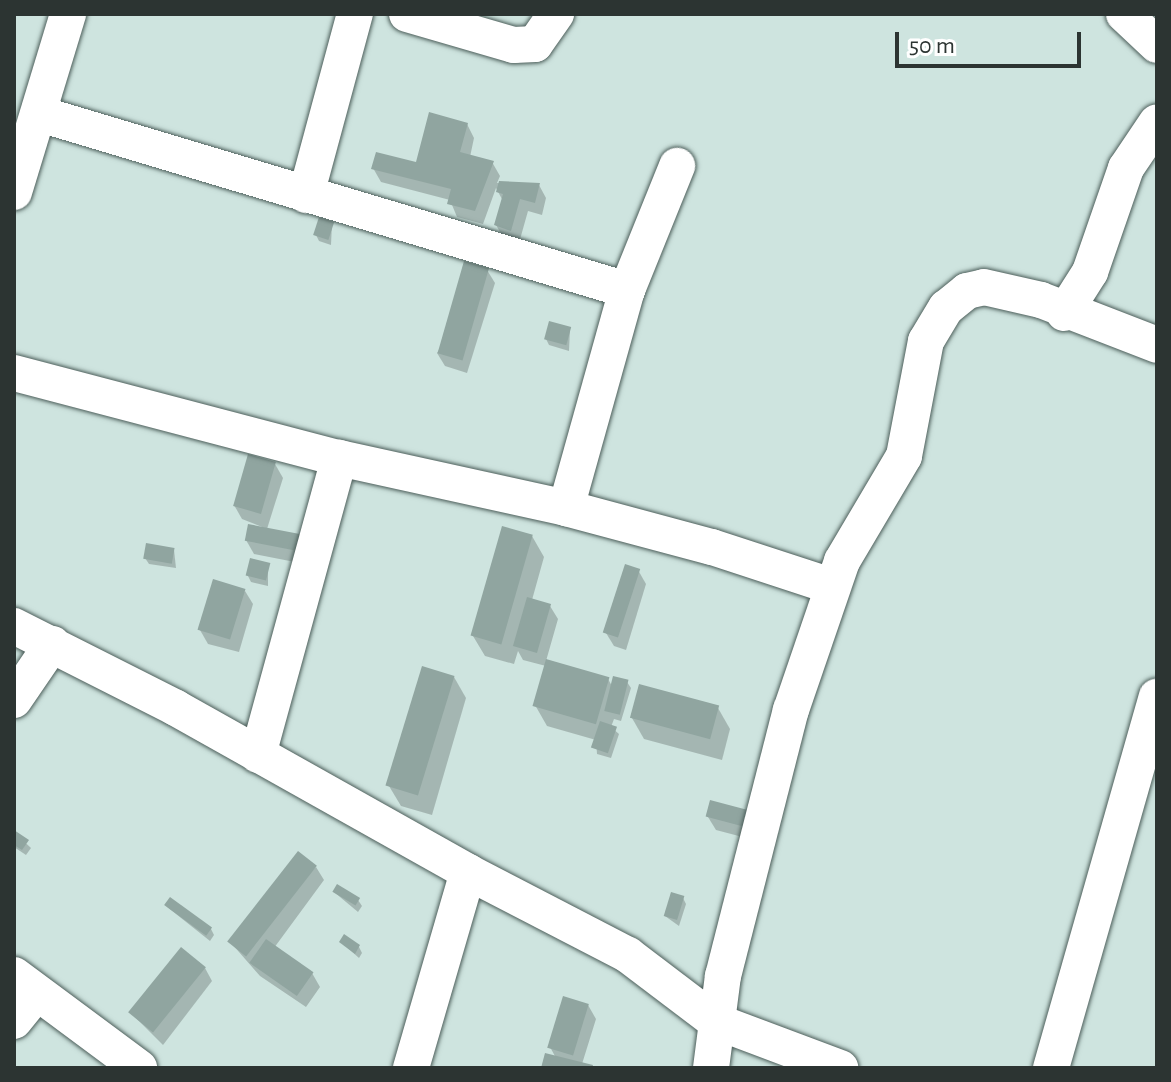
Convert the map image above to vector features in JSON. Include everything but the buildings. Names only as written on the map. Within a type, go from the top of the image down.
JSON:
[{"type":"street","points":[[14,192],[68,14]]},
{"type":"street","points":[[306,195],[355,14]]},
{"type":"street","points":[[407,14],[514,45],[535,44],[556,14]]},
{"type":"street","points":[[1124,14],[1157,45]]},
{"type":"street","points":[[40,114],[627,290]]},
{"type":"street","points":[[1064,313],[1090,272],[1126,168],[1157,122]]},
{"type":"street","points":[[566,508],[627,290],[677,166]]},
{"type":"street","points":[[711,1068],[715,1021],[791,710],[831,586],[904,456],[926,341],[946,308],[967,291],[984,287],[1041,300],[1064,313],[1157,345]]},
{"type":"street","points":[[14,373],[339,458],[566,508],[831,586]]},
{"type":"street","points":[[258,755],[339,458]]},
{"type":"street","points":[[14,626],[258,755],[468,872],[628,955],[715,1021],[840,1068]]},
{"type":"street","points":[[14,700],[52,644]]},
{"type":"street","points":[[1051,1068],[1157,697]]},
{"type":"street","points":[[411,1068],[468,872]]},
{"type":"street","points":[[21,997],[139,1068]]}]
